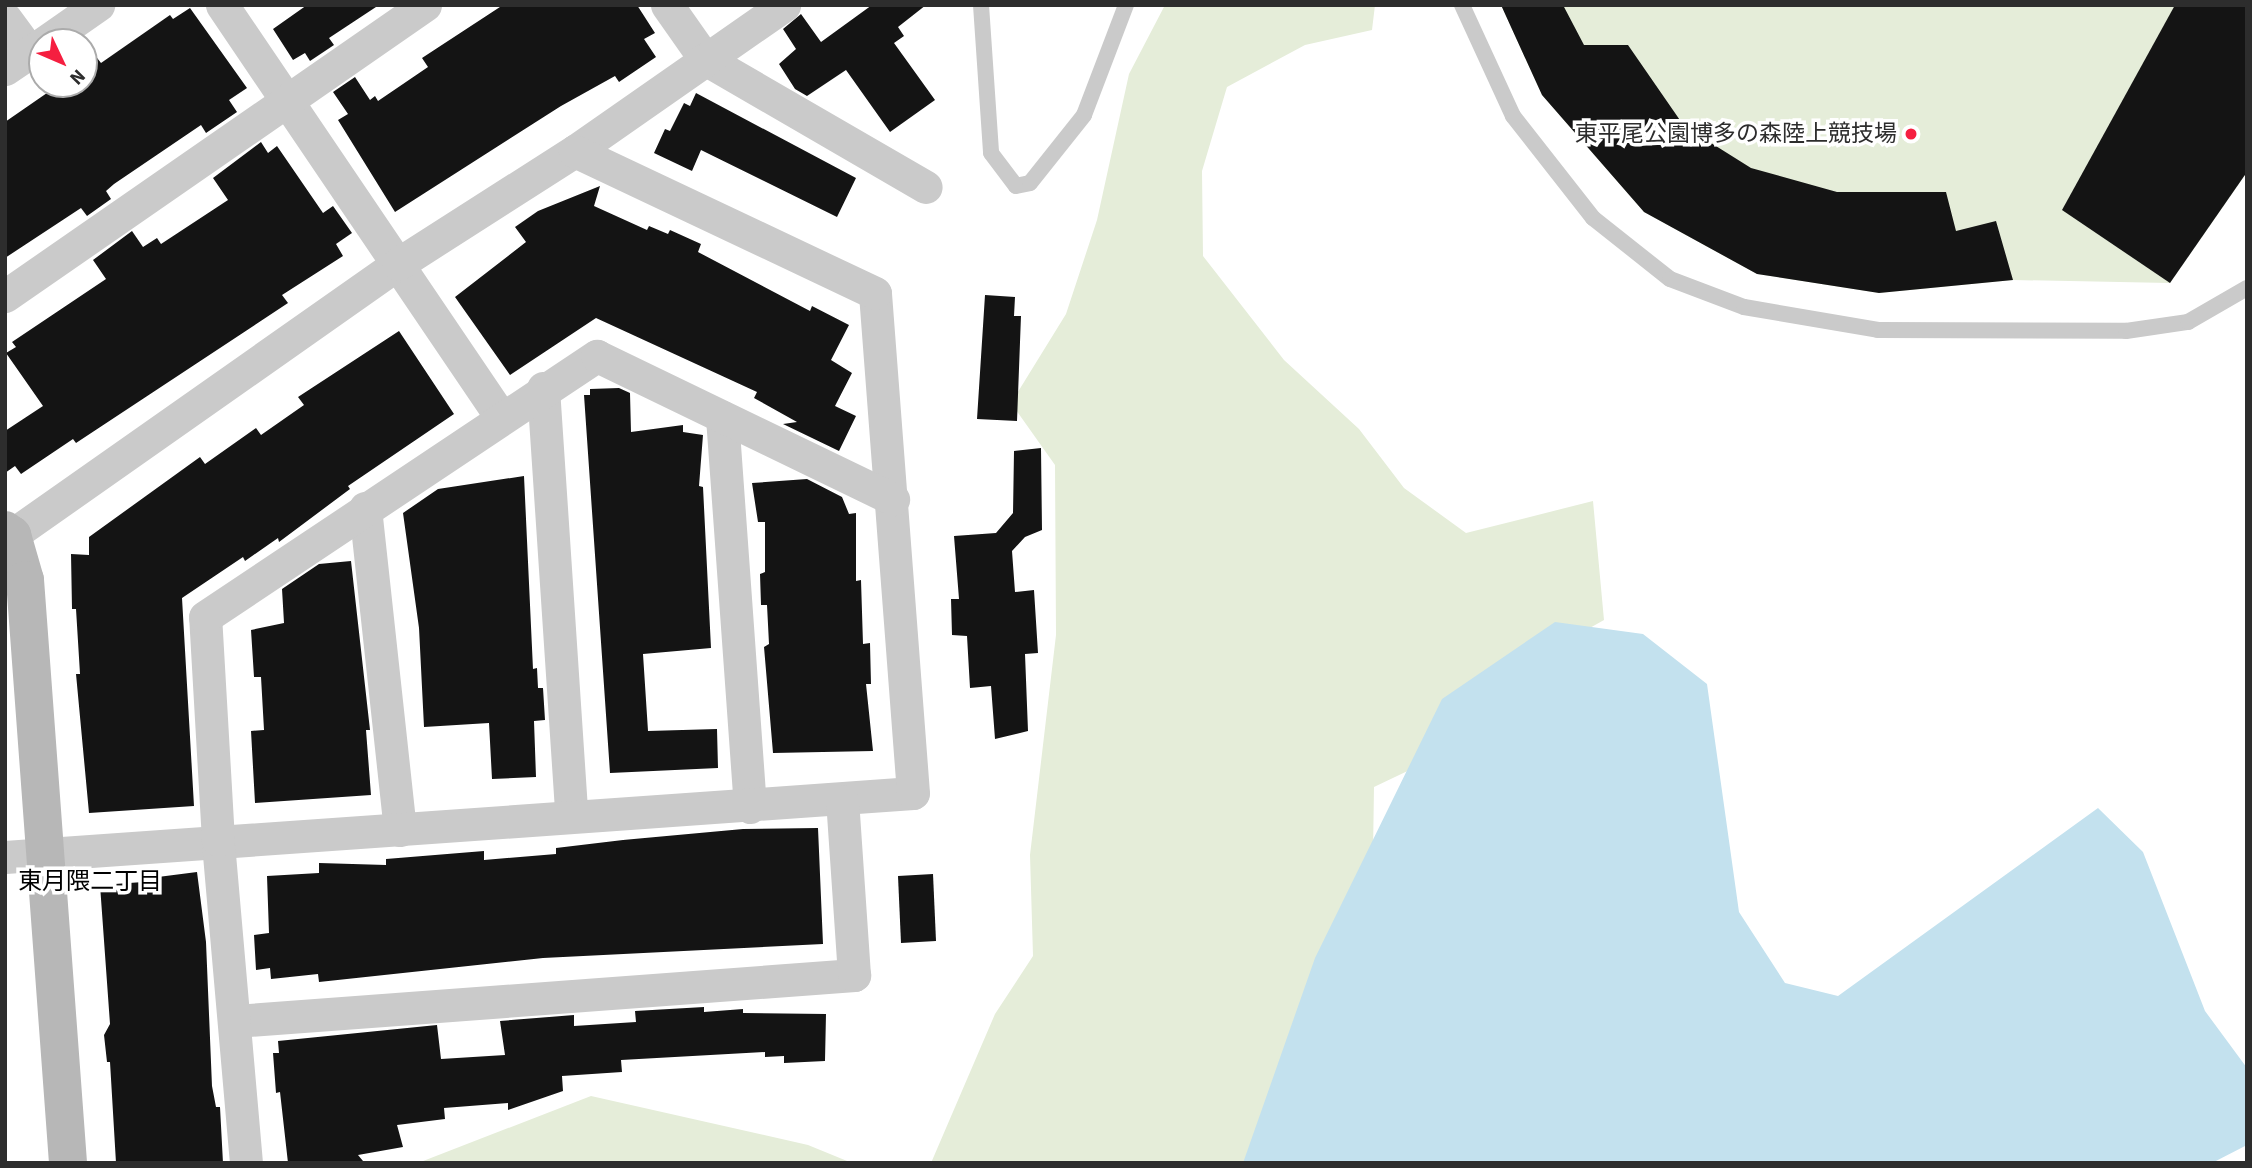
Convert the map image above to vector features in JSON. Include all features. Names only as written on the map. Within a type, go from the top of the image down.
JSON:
[{"type":"street","points":[[66,28],[99,5]]},
{"type":"street","points":[[222,5],[501,417]]},
{"type":"street","points":[[5,296],[425,5]]},
{"type":"street","points":[[667,5],[705,59],[926,187]]},
{"type":"street","points":[[68,1163],[25,580],[9,533],[397,264],[575,151],[784,5]]},
{"type":"street","points":[[5,18],[28,48]]},
{"type":"street","points":[[5,857],[218,840],[400,830],[571,815],[842,801],[913,793],[893,499],[875,293],[575,151]]},
{"type":"street","points":[[246,1163],[236,1021],[218,840],[205,617],[543,388],[597,356],[893,499]]},
{"type":"street","points":[[543,388],[571,815]]},
{"type":"street","points":[[722,417],[750,807]]},
{"type":"street","points":[[365,508],[400,830]]},
{"type":"street","points":[[236,1021],[854,975],[842,801]]},
{"type":"lane","points":[[981,5],[991,153],[1016,186],[1030,183],[1084,116],[1126,5]]},
{"type":"lane","points":[[1462,5],[1513,116],[1593,218],[1670,279],[1744,307],[1878,330],[2126,331],[2188,322],[2247,288]]},
{"type":"green space","points":[[1165,5],[1375,5],[1372,30],[1305,45],[1227,87],[1202,171],[1203,256],[1284,360],[1359,429],[1404,488],[1466,533],[1593,501],[1604,620],[1492,683],[1439,756],[1374,787],[1372,920],[1278,1163],[931,1163],[995,1014],[1033,956],[1030,855],[1056,635],[1055,465],[1011,403],[1066,314],[1097,220],[1129,74]]},
{"type":"green space","name":"東平尾公園博多の森陸上競技場","points":[[1501,5],[2247,5],[2247,172],[2170,283],[2013,280],[1879,293],[1757,274],[1644,212],[1542,95]]},
{"type":"green space","points":[[591,1096],[808,1145],[852,1163],[418,1163]]},
{"type":"water","points":[[1555,622],[1643,634],[1707,684],[1739,912],[1785,983],[1838,996],[2098,808],[2143,852],[2205,1011],[2247,1068],[2247,1145],[2212,1163],[1243,1163],[1315,958],[1442,699]]},
{"type":"building","points":[[307,5],[379,5],[329,38],[334,45],[310,61],[305,53],[293,60],[273,29]]},
{"type":"building","points":[[503,5],[637,5],[655,33],[644,39],[656,57],[619,82],[615,76],[561,106],[395,212],[338,120],[348,114],[333,92],[355,77],[370,100],[375,96],[378,101],[428,67],[422,58]]},
{"type":"building","points":[[872,5],[926,5],[898,27],[904,36],[894,43],[935,100],[890,132],[846,70],[807,96],[795,89],[779,64],[796,49],[783,29],[801,14],[821,42]]},
{"type":"building","points":[[1501,5],[1563,5],[1584,45],[1628,45],[1684,126],[1751,168],[1837,192],[1946,192],[1956,231],[1996,221],[2013,280],[1879,293],[1757,274],[1644,212],[1542,95]]},
{"type":"building","points":[[2175,5],[2247,5],[2247,172],[2170,283],[2062,210]]},
{"type":"building","points":[[190,8],[247,88],[229,100],[237,112],[206,133],[201,125],[114,184],[106,191],[111,199],[87,216],[81,208],[5,258],[5,122],[40,98],[98,98],[98,59],[101,63],[170,15],[173,19]]},
{"type":"building","points":[[696,93],[856,178],[837,217],[701,150],[692,171],[654,153],[665,129],[670,131],[684,103],[690,106]]},
{"type":"building","points":[[261,142],[268,153],[277,146],[323,213],[333,206],[352,233],[336,244],[343,256],[282,295],[288,303],[76,443],[73,439],[21,474],[15,466],[5,473],[5,431],[43,406],[6,353],[16,347],[12,342],[106,279],[93,260],[132,231],[143,247],[157,238],[161,244],[228,200],[213,178]]},
{"type":"building","points":[[600,186],[594,206],[647,230],[649,226],[668,234],[670,230],[701,244],[698,252],[810,311],[812,306],[849,325],[831,360],[852,373],[835,406],[856,416],[839,451],[783,424],[797,422],[754,398],[757,392],[596,318],[510,375],[455,297],[526,242],[515,227],[538,211]]},
{"type":"building","points":[[985,295],[1015,297],[1014,316],[1021,316],[1017,421],[977,419]]},
{"type":"building","points":[[399,331],[454,414],[348,486],[350,489],[279,542],[278,538],[245,561],[243,557],[182,598],[194,806],[89,813],[76,674],[80,674],[76,609],[72,609],[71,554],[89,555],[89,537],[200,457],[205,464],[256,428],[261,435],[304,405],[298,397]]},
{"type":"building","points":[[619,388],[630,393],[631,432],[683,425],[683,432],[703,435],[699,486],[703,487],[711,648],[643,654],[648,731],[717,729],[718,768],[610,773],[584,395],[590,395],[590,389]]},
{"type":"building","points":[[1041,448],[1042,530],[1025,537],[1012,551],[1015,592],[1034,590],[1038,653],[1025,654],[1028,731],[995,739],[991,686],[970,688],[967,636],[952,635],[951,599],[959,599],[954,536],[996,533],[1013,513],[1014,451]]},
{"type":"building","points":[[524,476],[533,669],[537,668],[538,688],[543,688],[545,720],[534,721],[536,777],[492,779],[489,723],[424,727],[419,628],[403,513],[438,489]]},
{"type":"building","points":[[807,479],[842,497],[849,514],[856,513],[856,581],[861,580],[863,644],[870,643],[871,684],[866,684],[873,751],[773,753],[764,647],[769,644],[767,605],[761,605],[760,574],[765,572],[765,522],[758,522],[752,483]]},
{"type":"building","points":[[351,561],[370,730],[366,730],[371,795],[255,803],[251,731],[264,730],[261,677],[254,677],[251,630],[284,623],[282,589],[319,564]]},
{"type":"building","points":[[818,828],[823,944],[543,958],[319,982],[318,974],[271,979],[270,968],[256,970],[254,935],[269,933],[267,876],[319,873],[319,863],[386,865],[386,859],[484,851],[484,860],[556,854],[556,848],[623,840],[743,829]]},
{"type":"building","points":[[197,872],[206,942],[212,1086],[216,1107],[220,1107],[223,1163],[116,1163],[110,1062],[107,1062],[104,1035],[110,1024],[100,885],[158,881],[158,877]]},
{"type":"building","points":[[933,874],[936,941],[901,943],[898,876]]},
{"type":"building","points":[[704,1007],[704,1012],[743,1009],[743,1013],[826,1014],[825,1061],[784,1063],[784,1056],[765,1057],[765,1052],[621,1060],[622,1072],[562,1076],[563,1091],[508,1110],[508,1103],[444,1108],[445,1119],[397,1125],[403,1147],[358,1155],[363,1161],[288,1163],[280,1092],[276,1093],[273,1053],[279,1053],[278,1041],[437,1025],[441,1059],[505,1055],[500,1021],[574,1015],[574,1026],[636,1022],[635,1011]]},
{"type":"place","name":"東平尾公園博多の森陸上競技場","points":[[1911,134]]},
{"type":"district","name":"東月隈二丁目","points":[[90,882]]}]
